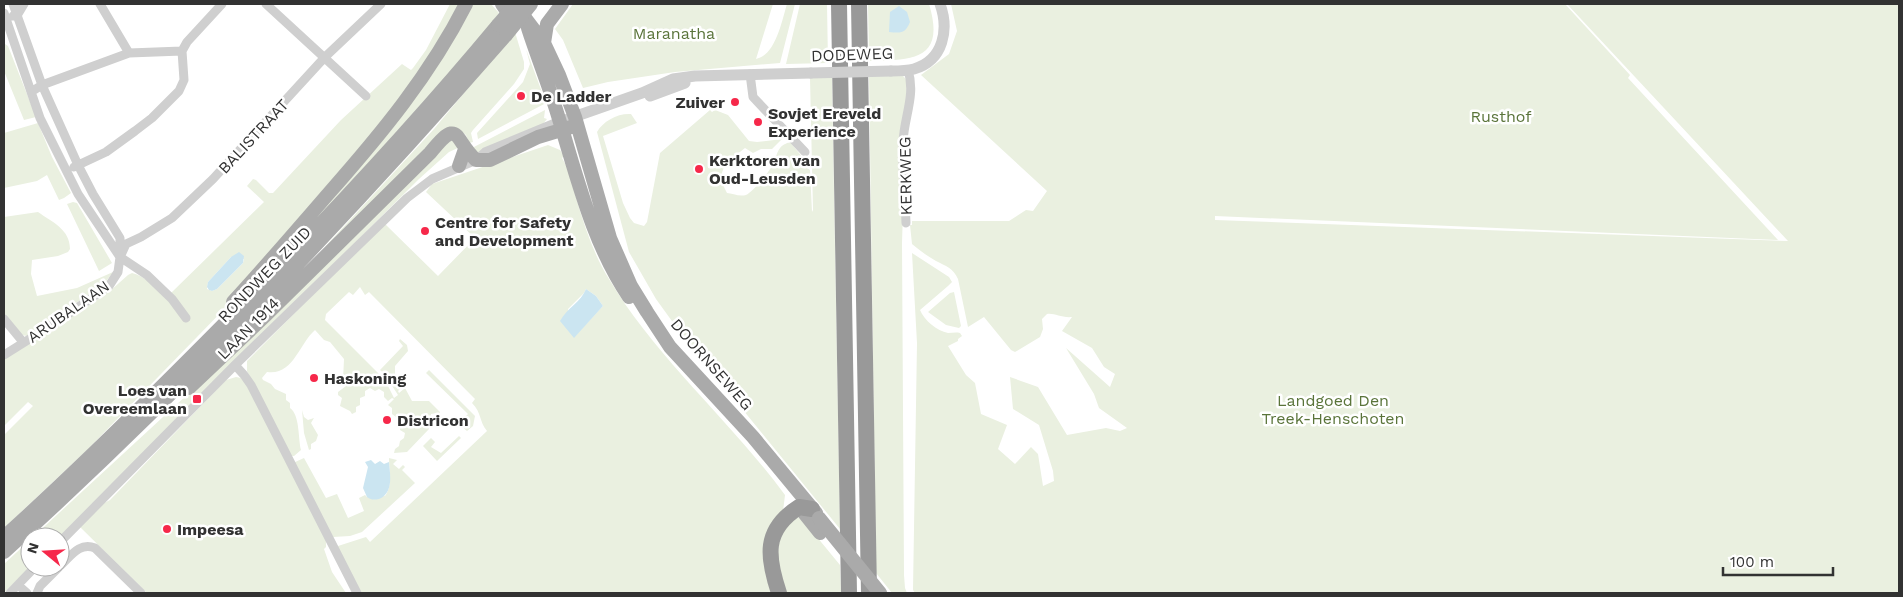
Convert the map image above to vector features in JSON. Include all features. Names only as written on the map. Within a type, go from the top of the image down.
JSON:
[{"type":"highway","points":[[839,4],[849,593]]},
{"type":"highway","points":[[859,4],[868,593]]},
{"type":"highway","points":[[779,593],[770,565],[771,543],[778,526],[787,515],[810,511]]},
{"type":"main road","points":[[180,368],[221,315],[400,110],[438,56],[466,4]]},
{"type":"main road","points":[[502,4],[538,62]]},
{"type":"main road","points":[[515,4],[525,20],[538,62]]},
{"type":"main road","name":"RONDWEG ZUID","points":[[4,552],[121,442],[311,251],[396,159],[502,30],[515,4]]},
{"type":"main road","name":"RONDWEG ZUID","points":[[4,537],[66,480],[180,368],[339,204],[502,30],[531,4]]},
{"type":"main road","points":[[544,43],[548,24],[562,4]]},
{"type":"main road","name":"DOORNSEWEG","points":[[525,20],[544,43],[559,76],[576,121],[610,238],[631,286],[646,312],[670,347],[753,436],[810,511],[880,593]]},
{"type":"main road","name":"DOORNSEWEG","points":[[538,62],[561,125],[597,237],[619,283],[667,352],[771,471],[810,511],[820,533],[868,593]]},
{"type":"main road","name":"DODEWEG","points":[[561,125],[576,121]]},
{"type":"main road","name":"LAAN 1914","points":[[476,160],[490,160],[561,125]]},
{"type":"main road","points":[[121,442],[152,423],[235,345],[430,154],[443,137],[451,133],[456,134],[462,140],[465,149],[476,160]]},
{"type":"main road","points":[[458,166],[465,149]]},
{"type":"street","points":[[12,4],[18,14],[42,85],[78,165],[120,238],[120,257]]},
{"type":"street","points":[[18,14],[24,4]]},
{"type":"street","points":[[100,4],[129,52]]},
{"type":"street","points":[[66,171],[106,152],[152,118],[179,91],[184,80],[182,51],[187,42],[220,4]]},
{"type":"street","points":[[266,4],[366,96]]},
{"type":"street","name":"BALISTRAAT","points":[[120,257],[126,244],[172,218],[213,179],[325,57],[380,4]]},
{"type":"street","name":"DODEWEG","points":[[576,121],[667,81],[695,76],[891,71],[916,68],[931,59],[941,44],[945,28],[945,18],[940,4]]},
{"type":"street","points":[[18,14],[5,16],[12,40],[40,118],[78,194],[120,257],[147,275],[172,299],[186,318]]},
{"type":"street","points":[[32,92],[42,85],[129,52],[182,51]]},
{"type":"street","name":"KERKWEG","points":[[906,223],[903,142],[912,82],[908,70]]},
{"type":"street","points":[[750,74],[753,97],[804,152]]},
{"type":"street","name":"LAAN 1914","points":[[70,532],[235,365],[407,198],[432,179],[458,166],[476,160]]},
{"type":"street","name":"ARUBALAAN","points":[[4,355],[110,285],[118,272],[120,257]]},
{"type":"street","points":[[5,323],[23,342]]},
{"type":"street","points":[[235,365],[251,386],[358,593]]},
{"type":"street","points":[[70,557],[81,546],[88,545],[95,548],[141,593]]},
{"type":"street","points":[[10,593],[26,577]]},
{"type":"street","points":[[37,593],[40,586],[49,577]]},
{"type":"street","points":[[18,585],[27,593]]},
{"type":"green space","points":[[450,4],[461,4],[415,84],[233,300],[87,450],[4,528],[4,435],[33,406],[28,402],[4,426],[4,359],[76,314],[110,291],[132,273],[155,286],[186,321],[190,319],[171,293],[264,202],[247,186],[253,179],[269,193],[273,193],[341,120],[402,64],[411,70],[426,50]],"holes":[[[231,257],[244,259],[243,263],[217,289],[212,291],[207,289],[208,282]]]},
{"type":"green space","points":[[469,4],[491,4],[499,13],[488,30],[301,239],[299,232],[357,165]]},
{"type":"green space","name":"Maranatha","points":[[573,4],[773,4],[756,59],[769,51],[773,44],[787,4],[795,4],[780,63],[675,72],[608,82],[583,88],[563,40],[555,29]]},
{"type":"green space","points":[[800,4],[827,4],[828,63],[786,64]]},
{"type":"green space","points":[[868,4],[929,4],[933,22],[933,36],[929,46],[922,53],[912,57],[899,60],[869,61]]},
{"type":"green space","name":"Landgoed Den Treek-Henschoten","points":[[951,4],[1565,4],[1630,75],[1628,78],[1778,240],[1215,216],[1215,220],[1788,241],[1567,4],[1899,4],[1899,593],[915,593],[913,590],[917,343],[912,253],[949,277],[952,282],[920,310],[925,318],[935,327],[948,333],[960,333],[962,336],[958,341],[948,346],[966,375],[975,383],[981,414],[1007,425],[998,449],[1015,464],[1031,447],[1038,454],[1043,486],[1054,481],[1053,471],[1039,425],[1013,409],[1010,377],[1038,387],[1067,435],[1106,428],[1120,431],[1127,428],[1099,408],[1094,394],[1066,348],[1110,387],[1115,374],[1104,367],[1092,348],[1062,331],[1072,317],[1047,314],[1042,319],[1043,329],[1040,337],[1015,352],[1011,350],[984,317],[968,327],[958,279],[954,272],[912,244],[910,225],[912,225],[912,221],[1009,221],[1026,210],[1033,211],[1047,191],[921,75],[949,54],[957,31]]},
{"type":"green space","points":[[515,32],[524,62],[524,69],[514,84],[473,130],[471,133],[473,142],[469,143],[466,135],[456,128],[323,249],[434,129]]},
{"type":"green space","points":[[5,44],[8,46],[36,117],[24,120],[4,71]]},
{"type":"green space","points":[[526,49],[546,103],[478,139],[477,133],[523,82],[530,64]]},
{"type":"green space","points":[[902,75],[907,80],[902,243],[904,575],[907,593],[892,593],[876,573],[869,76]]},
{"type":"green space","points":[[832,77],[840,529],[682,335],[656,299],[629,252],[597,132],[607,121],[616,116],[631,114],[637,123],[603,136],[623,203],[634,223],[644,226],[647,222],[660,153],[710,110],[728,115],[749,141],[782,139],[772,149],[761,149],[753,153],[745,148],[728,163],[722,172],[723,185],[727,193],[741,196],[749,193],[770,170],[780,148],[790,142],[804,159],[806,167],[810,170],[812,212],[810,78]]},
{"type":"green space","points":[[545,110],[544,118],[547,119],[543,124],[478,153],[472,148]]},
{"type":"green space","points":[[38,123],[52,157],[71,193],[59,200],[47,175],[37,181],[4,188],[4,133]]},
{"type":"green space","points":[[454,139],[460,147],[449,152],[419,179],[70,527],[44,527],[215,369],[447,140]]},
{"type":"green space","points":[[548,145],[560,150],[564,156],[562,158],[594,251],[609,279],[649,336],[764,467],[785,495],[773,593],[362,593],[343,566],[338,546],[366,537],[370,542],[487,431],[472,403],[475,399],[369,292],[365,295],[360,287],[353,295],[349,292],[326,314],[325,320],[385,380],[394,398],[398,395],[387,378],[394,378],[403,386],[398,391],[399,393],[405,388],[412,401],[429,401],[440,412],[440,416],[437,413],[431,414],[429,429],[407,452],[394,453],[400,441],[404,438],[405,433],[400,430],[396,417],[392,414],[392,408],[388,405],[394,399],[392,398],[388,401],[384,397],[384,392],[379,389],[375,391],[370,388],[365,391],[365,396],[360,398],[360,405],[356,407],[356,412],[352,414],[340,406],[342,398],[338,395],[338,392],[346,386],[343,380],[344,359],[330,342],[324,340],[315,330],[289,364],[276,372],[267,372],[262,378],[275,389],[286,394],[286,400],[290,403],[290,408],[296,416],[301,450],[294,456],[289,456],[247,371],[247,361],[384,223],[438,276],[475,238],[426,192],[432,184]],"holes":[[[586,289],[596,296],[603,306],[574,337],[568,309]]]},
{"type":"green space","points":[[77,203],[112,263],[99,271],[67,204]]},
{"type":"green space","points":[[38,212],[64,231],[70,249],[68,252],[58,256],[32,260],[31,274],[37,296],[77,288],[113,272],[104,284],[27,336],[21,335],[4,314],[4,217]]},
{"type":"green space","points":[[954,292],[961,326],[959,328],[946,325],[928,312],[950,293]]},
{"type":"green space","points":[[400,339],[407,345],[408,351],[395,366],[395,375],[386,375],[380,370],[403,346],[399,341]]},
{"type":"green space","points":[[429,370],[475,416],[473,426],[467,431],[461,426],[466,421],[464,418],[468,414],[426,373]]},
{"type":"green space","points":[[236,377],[241,378],[246,383],[326,539],[326,547],[324,549],[332,572],[346,593],[147,593],[80,527],[104,503],[110,500],[226,380]]},
{"type":"green space","points":[[302,410],[304,417],[308,420],[314,418],[311,423],[318,435],[309,450],[304,433]]},
{"type":"green space","points":[[459,436],[461,438],[437,461],[423,446],[431,438],[435,442],[431,447],[441,453]]},
{"type":"green space","points":[[304,458],[326,498],[337,494],[348,518],[364,511],[359,498],[365,495],[367,497],[385,496],[390,483],[389,458],[397,460],[393,464],[399,469],[403,465],[405,467],[402,470],[415,483],[362,532],[350,536],[333,537],[293,463]]},
{"type":"green space","points":[[798,517],[803,520],[840,565],[841,593],[783,593],[774,551],[780,534]]},
{"type":"green space","points":[[20,549],[20,577],[4,593],[4,564]]},
{"type":"water","points":[[899,6],[907,12],[910,22],[902,32],[889,32],[890,12]]},
{"type":"water","points":[[239,252],[244,256],[243,263],[217,289],[209,290],[207,287],[208,282],[231,257]]},
{"type":"water","points":[[586,289],[596,296],[603,306],[574,338],[560,321],[566,312],[581,298]]},
{"type":"water","points":[[371,460],[375,464],[380,461],[384,464],[389,462],[389,488],[384,496],[379,499],[367,497],[363,488],[368,467],[365,462]]},
{"type":"place","name":"De Ladder","points":[[521,96]]},
{"type":"place","name":"Zuiver","points":[[735,102]]},
{"type":"place","name":"Sovjet Ereveld Experience","points":[[758,122]]},
{"type":"place","name":"Kerktoren van Oud-Leusden","points":[[699,169]]},
{"type":"place","name":"Centre for Safety and Development","points":[[425,231]]},
{"type":"place","name":"Haskoning","points":[[314,378]]},
{"type":"place","name":"Loes van Overeemlaan","points":[[197,399]]},
{"type":"place","name":"Districon","points":[[387,420]]},
{"type":"place","name":"Impeesa","points":[[167,529]]},
{"type":"park label","name":"Rusthof","points":[[1501,116]]}]
